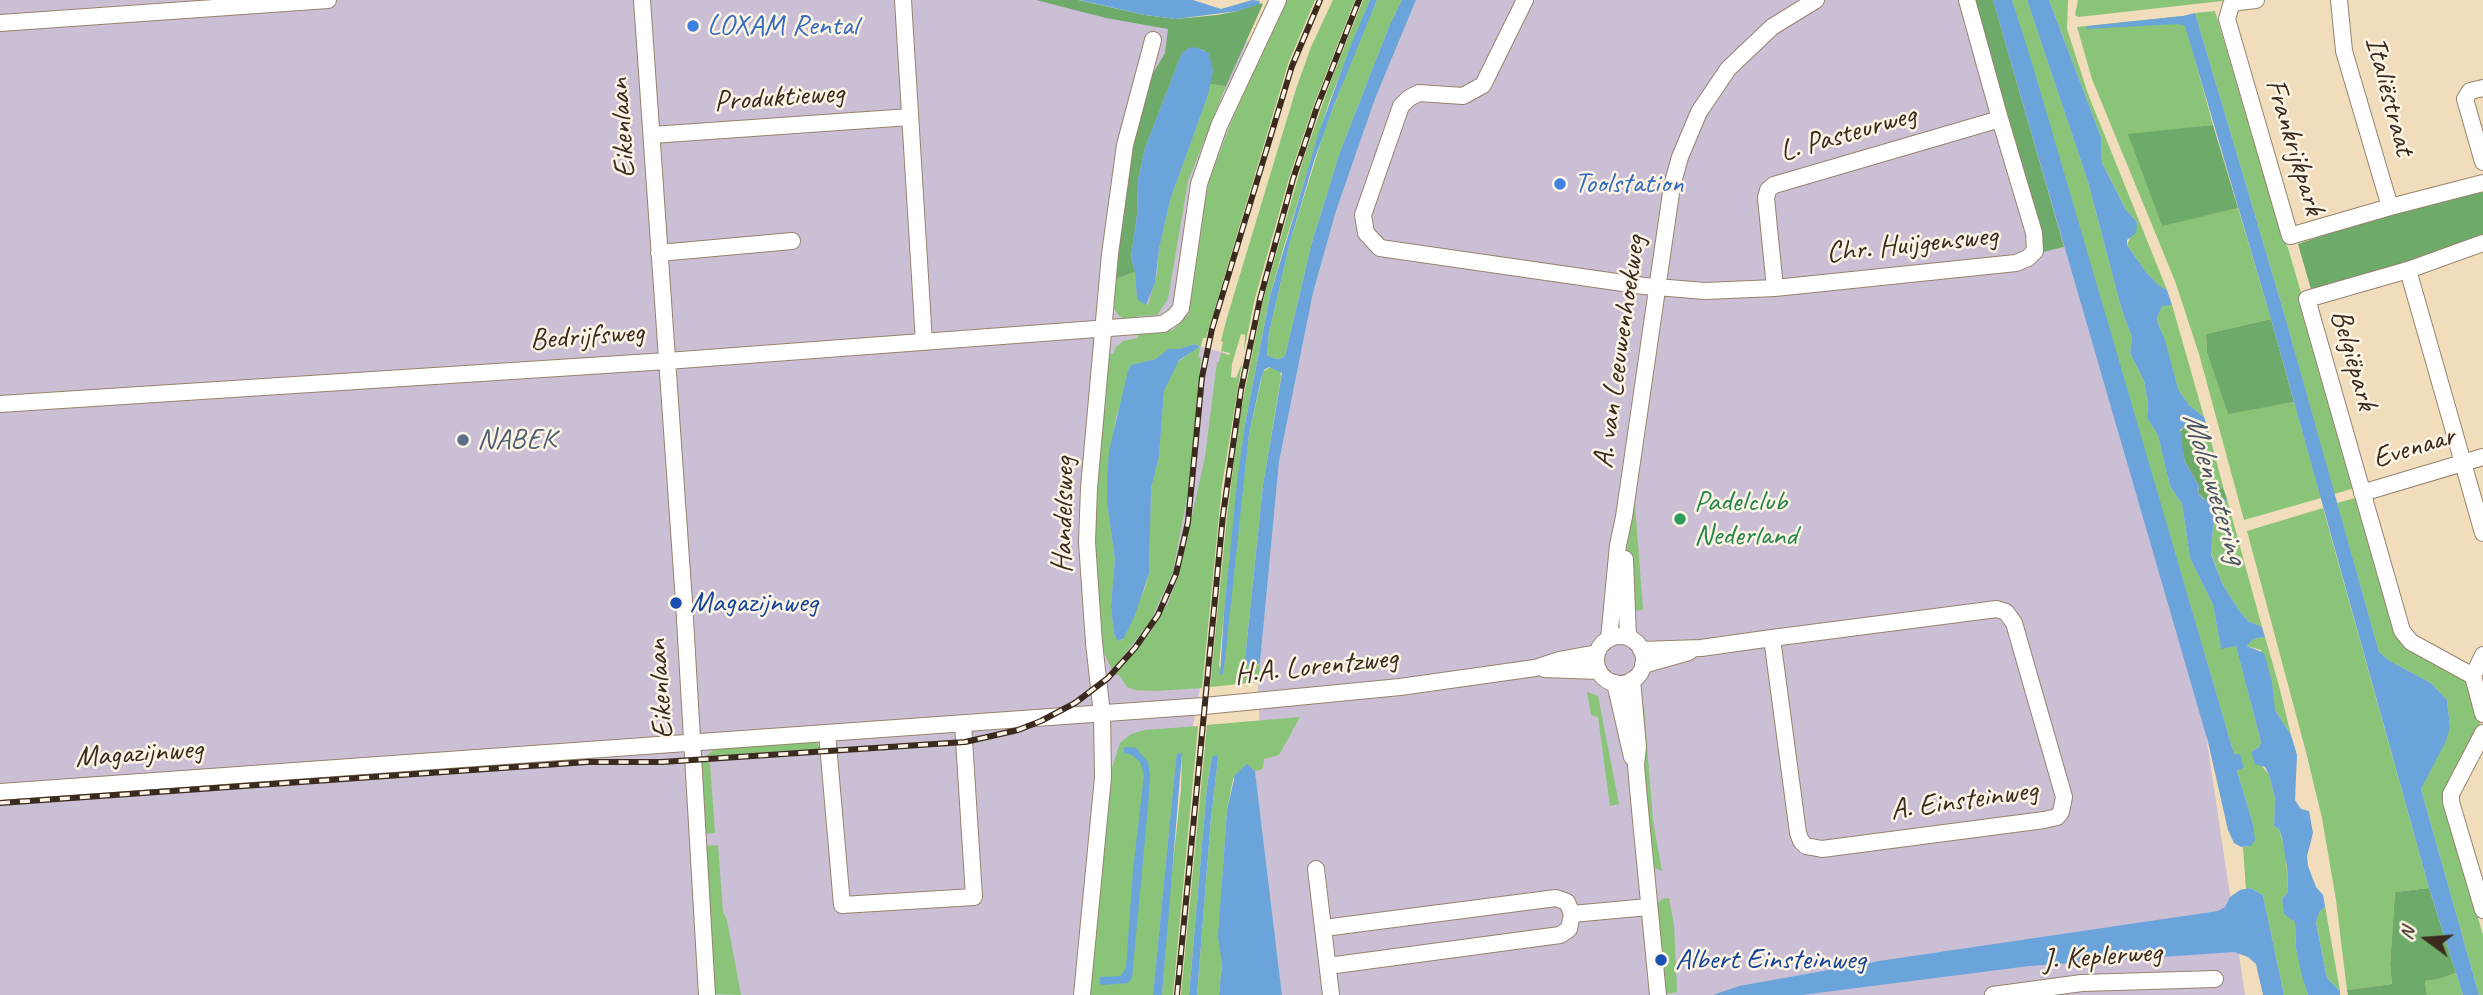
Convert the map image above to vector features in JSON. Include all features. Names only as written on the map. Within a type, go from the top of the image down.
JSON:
[{"type":"street","points":[[0,23],[328,0]]},
{"type":"street","name":"Eikenlaan","points":[[642,0],[707,995]]},
{"type":"street","points":[[903,0],[924,342]]},
{"type":"street","name":"Bedrijfsweg","points":[[0,404],[1163,324],[1181,308],[1199,184],[1224,114],[1278,0]]},
{"type":"street","name":"Chr. Huijgensweg","points":[[1525,0],[1483,85],[1463,96],[1419,93],[1401,106],[1363,215],[1366,233],[1380,248],[1657,288],[1705,291],[1774,288],[2016,263],[2028,258],[2035,251],[2034,233],[1967,0]]},
{"type":"street","name":"Frankrijkpark","points":[[2256,0],[2231,5],[2227,19],[2290,236],[2390,206],[2483,183]]},
{"type":"street","name":"Italiëstraat","points":[[2339,0],[2344,51],[2390,206]]},
{"type":"street","name":"A. van Leeuwenhoekweg","points":[[1609,639],[1618,545],[1672,186],[1688,133],[1728,69],[1747,48],[1810,1]]},
{"type":"street","name":"Handelsweg","points":[[1082,995],[1103,776],[1102,714],[1094,643],[1087,525],[1110,254],[1125,145],[1153,40]]},
{"type":"street","points":[[2483,88],[2470,91],[2465,99],[2483,162]]},
{"type":"street","name":"Produktieweg","points":[[652,135],[910,117]]},
{"type":"street","name":"L. Pasteurweg","points":[[1774,288],[1766,198],[1768,190],[1774,185],[2000,120]]},
{"type":"street","points":[[659,253],[792,241]]},
{"type":"street","name":"Belgiëpark","points":[[2362,493],[2307,299],[2408,270],[2483,243]]},
{"type":"street","points":[[2408,270],[2483,533]]},
{"type":"street","name":"Evenaar","points":[[2362,493],[2483,457]]},
{"type":"street","points":[[2362,493],[2402,631],[2412,642],[2473,676]]},
{"type":"street","name":"A. van Leeuwenhoekweg","points":[[1624,517],[1628,637]]},
{"type":"street","name":"A. Einsteinweg","points":[[1642,657],[1772,638],[1997,609],[2006,612],[2014,623],[2064,797],[2061,812],[2057,817],[2044,820],[1822,849],[1806,846],[1798,832],[1772,638]]},
{"type":"street","points":[[1628,637],[1636,642],[1642,657],[1639,674],[1632,680],[1615,682],[1600,671],[1597,653],[1609,639],[1628,637]]},
{"type":"street","name":"H.A. Lorentzweg","points":[[1535,668],[1559,660],[1597,653]]},
{"type":"street","points":[[2483,655],[2473,676],[2483,714]]},
{"type":"street","name":"H.A. Lorentzweg","points":[[1102,714],[1322,696],[1535,668],[1600,671]]},
{"type":"street","points":[[1632,680],[1638,747],[1636,765],[1658,995]]},
{"type":"street","points":[[1615,682],[1628,748],[1636,765]]},
{"type":"street","name":"Magazijnweg","points":[[0,792],[1102,714]]},
{"type":"street","points":[[827,733],[842,905],[974,897],[963,724]]},
{"type":"street","points":[[2483,733],[2453,785],[2451,802],[2483,910]]},
{"type":"street","points":[[1316,869],[1331,995]]},
{"type":"street","points":[[1324,928],[1556,898],[1567,902],[1572,914],[1569,929],[1560,936],[1328,966]]},
{"type":"street","points":[[1572,914],[1648,907]]},
{"type":"street","points":[[1647,995],[1648,907]]},
{"type":"street","name":"J. Keplerweg","points":[[1993,995],[2082,983],[2215,979]]},
{"type":"shaded area","points":[[0,0],[1078,0],[1282,50],[1193,345],[1226,353],[1190,586],[1200,687],[1192,732],[1182,753],[1153,995],[0,995]]},
{"type":"shaded area","name":"Molenwetering","points":[[1416,0],[1994,0],[2104,334],[2206,735],[2245,995],[1282,995],[1255,771],[1260,738],[1258,684],[1279,462],[1313,293],[1336,211],[1375,99]]},
{"type":"green space","points":[[1036,0],[1078,0],[1176,19],[1217,15],[1263,4],[1226,86],[1209,84],[1213,70],[1204,50],[1189,48],[1182,53],[1145,148],[1138,180],[1137,215],[1131,257],[1135,272],[1115,279],[1133,144],[1148,82],[1165,53],[1168,29],[1106,18]]},
{"type":"green space","points":[[1287,0],[1315,0],[1288,64],[1198,357],[1201,358],[1188,492],[1173,572],[1150,622],[1112,670],[1103,650],[1094,535],[1108,354],[1113,354],[1123,341],[1138,338],[1138,334],[1173,330],[1189,314],[1202,213],[1210,179],[1260,55]],"holes":[[[1195,344],[1199,346],[1177,363],[1164,391],[1159,456],[1151,489],[1149,573],[1145,588],[1122,640],[1119,641],[1114,635],[1111,606],[1115,559],[1107,502],[1107,478],[1116,417],[1134,364],[1156,359],[1169,349]]]},
{"type":"green space","points":[[1333,0],[1355,0],[1313,107],[1289,178],[1255,298],[1244,351],[1245,335],[1241,334],[1232,364],[1231,377],[1236,378],[1242,363],[1222,485],[1202,688],[1135,690],[1127,687],[1119,675],[1115,675],[1150,633],[1168,603],[1179,575],[1205,457],[1217,362],[1221,353],[1230,353],[1221,351],[1226,321],[1296,89],[1311,47]]},
{"type":"green space","points":[[1363,0],[1370,0],[1329,102],[1270,296],[1245,424],[1219,666],[1223,672],[1249,434],[1263,372],[1270,367],[1280,371],[1263,485],[1245,659],[1247,665],[1256,666],[1260,663],[1259,682],[1210,687],[1240,415],[1263,300],[1303,160]]},
{"type":"green space","points":[[1377,0],[1402,0],[1340,152],[1312,242],[1285,356],[1280,359],[1273,358],[1267,355],[1269,333],[1290,242],[1324,132]]},
{"type":"green space","points":[[1972,0],[1993,0],[2064,247],[2043,252]]},
{"type":"green space","points":[[2012,0],[2027,0],[2088,182],[2122,311],[2132,337],[2130,353],[2144,381],[2148,404],[2147,418],[2158,434],[2170,486],[2182,504],[2190,558],[2213,605],[2221,648],[2236,645],[2261,742],[2259,747],[2251,752],[2269,775],[2275,798],[2274,826],[2279,829],[2286,855],[2288,892],[2282,899],[2284,913],[2295,922],[2296,949],[2308,995],[2284,995],[2263,895],[2250,888],[2246,889],[2243,847],[2251,846],[2253,824],[2237,771],[2244,768],[2240,755],[2234,754]]},
{"type":"green space","points":[[2049,0],[2068,0],[2067,29],[2088,94],[2167,290],[2158,286],[2127,245],[2137,222],[2126,210],[2102,163],[2101,137]]},
{"type":"green space","points":[[2078,0],[2231,0],[2078,17],[2075,15]]},
{"type":"green space","points":[[2215,11],[2358,487],[2334,494],[2282,306],[2195,13]]},
{"type":"green space","points":[[2183,16],[2213,125],[2129,135],[2162,225],[2238,208],[2271,319],[2206,334],[2207,353],[2228,413],[2294,402],[2321,498],[2244,520],[2199,354],[2175,281],[2092,79],[2077,27]]},
{"type":"green space","points":[[1209,84],[1226,86],[1188,181],[1168,299],[1157,315],[1125,319],[1118,315],[1113,306],[1115,279],[1135,272],[1137,299],[1148,305],[1157,274],[1159,249],[1170,200],[1208,95]]},
{"type":"green space","points":[[2213,125],[2238,208],[2162,226],[2128,134]]},
{"type":"green space","points":[[2483,192],[2483,236],[2401,268],[2312,293],[2298,244],[2411,206]]},
{"type":"green space","points":[[2172,305],[2204,417],[2189,405],[2178,389],[2157,318],[2162,306]]},
{"type":"green space","points":[[2271,319],[2294,402],[2228,414],[2207,353],[2206,334]]},
{"type":"green space","points":[[2184,427],[2204,435],[2205,463],[2211,476],[2224,490],[2227,499],[2205,500],[2198,493],[2199,486],[2185,462],[2179,433]]},
{"type":"green space","points":[[2208,430],[2224,490],[2211,476],[2205,462],[2204,435]]},
{"type":"green space","points":[[1634,491],[1643,610],[1630,611],[1627,550]]},
{"type":"green space","points":[[2359,497],[2401,641],[2468,680],[2481,726],[2444,803],[2483,935],[2483,995],[2479,995],[2421,789],[2450,727],[2447,700],[2431,683],[2379,652],[2337,503]]},
{"type":"green space","points":[[2227,499],[2262,627],[2248,621],[2238,609],[2222,583],[2211,553],[2217,513]]},
{"type":"green space","points":[[2323,508],[2429,888],[2395,892],[2390,965],[2392,984],[2347,990],[2322,818],[2247,531]]},
{"type":"green space","points":[[2265,637],[2291,735],[2275,710],[2261,650],[2247,646],[2253,639]]},
{"type":"green space","points":[[1587,692],[1598,696],[1619,804],[1610,806],[1598,717],[1591,715]]},
{"type":"green space","points":[[1644,706],[1653,821],[1662,871],[1652,867],[1638,707]]},
{"type":"green space","points":[[1300,717],[1279,755],[1264,759],[1263,769],[1255,771],[1247,765],[1233,779],[1227,810],[1222,883],[1222,963],[1219,995],[1197,995],[1218,759],[1212,757],[1207,786],[1189,995],[1181,995],[1207,725]]},
{"type":"green space","points":[[1198,726],[1173,995],[1162,995],[1182,753],[1177,754],[1176,760],[1153,995],[1089,995],[1111,771],[1120,743],[1131,734],[1145,730]]},
{"type":"green space","points":[[815,741],[822,749],[706,756],[716,748]]},
{"type":"green space","points":[[702,762],[710,763],[715,833],[705,834],[700,767]]},
{"type":"green space","points":[[718,845],[723,912],[727,920],[741,995],[715,994],[705,846]]},
{"type":"green space","points":[[2429,888],[2456,973],[2425,981],[2427,995],[2348,995],[2347,990],[2392,984],[2390,965],[2395,892]]},
{"type":"green space","points":[[1669,898],[1674,925],[1677,992],[1666,994],[1663,953],[1658,953],[1655,905],[1662,899]]},
{"type":"green space","points":[[2325,906],[2340,991],[2327,978],[2316,921]]},
{"type":"green space","points":[[2456,973],[2463,995],[2427,995],[2425,981]]},
{"type":"water","points":[[1079,0],[1193,0],[1221,9],[1252,0],[1260,1],[1259,4],[1238,11],[1176,19]]},
{"type":"water","points":[[1370,0],[1377,0],[1334,105],[1290,242],[1269,333],[1267,355],[1273,358],[1280,359],[1285,356],[1312,242],[1340,152],[1390,24],[1402,0],[1416,0],[1375,99],[1336,211],[1313,293],[1279,462],[1260,663],[1252,667],[1247,665],[1245,659],[1263,485],[1282,373],[1269,367],[1264,370],[1261,379],[1249,434],[1225,660],[1223,674],[1220,675],[1237,483],[1245,424],[1270,296],[1319,132]]},
{"type":"water","points":[[1993,0],[2012,0],[2032,63],[2234,754],[2240,754],[2244,768],[2237,771],[2253,824],[2255,840],[2251,846],[2241,847],[2234,843],[2228,830],[2208,742]]},
{"type":"water","points":[[2027,0],[2049,0],[2101,137],[2102,163],[2126,210],[2137,222],[2136,233],[2127,240],[2127,245],[2146,272],[2167,290],[2172,305],[2162,306],[2157,318],[2159,326],[2178,389],[2189,405],[2204,417],[2208,430],[2204,435],[2184,427],[2180,430],[2185,462],[2199,486],[2198,493],[2202,498],[2227,499],[2217,513],[2211,554],[2222,583],[2238,609],[2248,621],[2262,627],[2265,637],[2253,639],[2247,646],[2264,653],[2272,682],[2275,710],[2291,735],[2297,755],[2295,800],[2301,809],[2309,811],[2313,833],[2307,856],[2308,866],[2316,887],[2323,895],[2325,906],[2316,922],[2327,978],[2340,991],[2340,995],[2308,995],[2302,976],[2296,949],[2295,922],[2284,914],[2282,899],[2288,892],[2287,866],[2282,838],[2279,829],[2274,826],[2275,798],[2265,767],[2255,764],[2251,752],[2259,747],[2261,742],[2236,646],[2221,649],[2213,605],[2190,558],[2182,504],[2170,486],[2158,435],[2147,418],[2148,404],[2144,381],[2130,353],[2132,337],[2122,311],[2088,182]]},
{"type":"water","points":[[2195,13],[2282,306],[2379,652],[2431,683],[2447,700],[2450,727],[2446,741],[2421,789],[2479,995],[2463,995],[2429,888],[2271,319],[2185,26],[2178,24],[2086,29],[2088,26]]},
{"type":"water","points":[[1195,47],[1209,53],[1213,71],[1208,95],[1170,200],[1159,249],[1155,283],[1146,305],[1137,299],[1131,257],[1137,215],[1138,180],[1145,148],[1182,53]]},
{"type":"water","points":[[1195,344],[1198,348],[1179,360],[1164,391],[1159,456],[1151,489],[1149,573],[1135,615],[1124,638],[1118,641],[1114,634],[1111,606],[1115,559],[1107,502],[1107,478],[1109,451],[1128,371],[1131,365],[1156,359],[1168,349]]},
{"type":"water","points":[[1124,747],[1136,748],[1148,762],[1148,807],[1132,978],[1128,983],[1104,985],[1100,984],[1100,977],[1121,976],[1126,968],[1133,870],[1144,775],[1140,762],[1132,755],[1124,753]]},
{"type":"water","points":[[1182,753],[1162,995],[1153,995],[1176,760],[1177,754]]},
{"type":"water","points":[[1217,755],[1197,995],[1189,995],[1207,786],[1212,757]]},
{"type":"water","points":[[1247,764],[1255,771],[1282,995],[1219,995],[1222,963],[1218,937],[1227,810],[1235,775]]},
{"type":"water","points":[[2250,888],[2263,895],[2284,995],[2263,995],[2256,964],[2248,957],[2234,952],[2029,966],[1802,995],[1713,995],[1739,986],[1879,961],[2218,911],[2225,907],[2230,897],[2240,890]]},
{"type":"railway","points":[[0,803],[587,762],[662,762],[965,742],[1018,730],[1075,703],[1108,678],[1135,648],[1158,615],[1176,574],[1188,522],[1202,377],[1212,329],[1292,66],[1320,0]]},
{"type":"railway","points":[[1177,995],[1223,515],[1241,390],[1260,299],[1293,179],[1317,107],[1359,0]]},
{"type":"place","name":"LOXAM Rental","points":[[693,26]]},
{"type":"place","name":"Toolstation","points":[[1560,184]]},
{"type":"place","name":"NABEK","points":[[463,440]]},
{"type":"place","name":"Padelclub Nederland","points":[[1680,519]]},
{"type":"place","name":"Magazijnweg","points":[[676,603]]},
{"type":"place","name":"Albert Einsteinweg","points":[[1661,960]]}]
